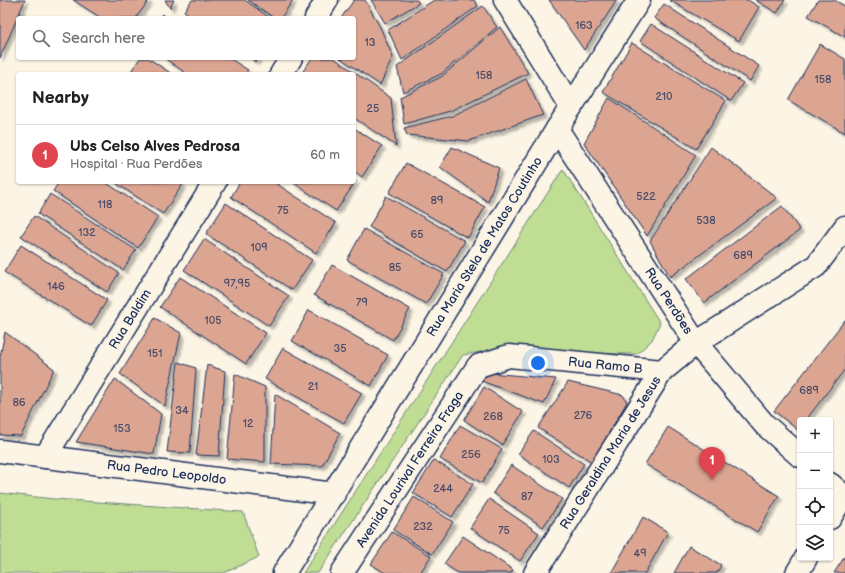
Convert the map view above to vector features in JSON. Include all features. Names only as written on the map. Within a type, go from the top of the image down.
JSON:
[{"type":"street","points":[[317,16],[327,0]]},
{"type":"street","points":[[504,0],[571,107]]},
{"type":"street","name":"Rua Maria Stela de Matos Coutinho","points":[[334,494],[557,129],[639,0]]},
{"type":"street","points":[[283,72],[290,60]]},
{"type":"street","name":"Rua Perdões","points":[[557,129],[696,342],[764,424],[797,453]]},
{"type":"street","name":"Rua Baldim","points":[[45,457],[214,184]]},
{"type":"street","name":"Rua Geraldina Maria de Jesus","points":[[535,573],[662,371],[696,342],[816,266],[845,227]]},
{"type":"street","name":"Rua Ramo B","points":[[478,366],[509,356],[662,371]]},
{"type":"street","name":"Avenida Lourival Ferreira Fraga","points":[[342,573],[478,366]]},
{"type":"street","name":"Rua Pedro Leopoldo","points":[[0,451],[334,494]]},
{"type":"street","points":[[833,509],[839,492]]},
{"type":"street","points":[[284,573],[334,494]]},
{"type":"street","points":[[797,573],[804,561]]},
{"type":"green space","points":[[563,169],[660,323],[652,340],[637,354],[480,352],[463,355],[318,573],[303,573]]},
{"type":"green space","points":[[0,493],[54,499],[243,512],[259,557],[224,573],[0,573]]},
{"type":"building","points":[[0,0],[25,0],[18,16],[16,16],[16,21],[0,58]]},
{"type":"building","points":[[73,0],[149,0],[137,16],[98,16]]},
{"type":"building","points":[[165,0],[174,0],[170,8]]},
{"type":"building","points":[[192,0],[245,0],[267,16],[191,16],[184,11]]},
{"type":"building","points":[[248,0],[293,0],[282,16],[271,16]]},
{"type":"building","points":[[354,0],[365,0],[380,27],[393,57],[380,85],[343,60],[356,60],[356,16],[342,16]]},
{"type":"building","points":[[371,0],[417,0],[419,3],[385,23]]},
{"type":"building","points":[[434,0],[474,0],[478,6],[402,60],[388,30]]},
{"type":"building","points":[[549,0],[617,0],[584,50]]},
{"type":"building","points":[[669,0],[748,0],[759,7],[739,41]]},
{"type":"building","points":[[755,0],[785,0],[777,13]]},
{"type":"building","points":[[818,0],[834,0],[845,6],[845,37],[808,16]]},
{"type":"building","points":[[664,4],[759,66],[750,81],[654,18]]},
{"type":"building","points":[[483,6],[497,27],[441,74],[403,92],[397,67]]},
{"type":"building","points":[[651,24],[743,83],[731,101],[640,41]]},
{"type":"building","points":[[500,27],[528,73],[450,111],[404,124],[400,97],[441,77]]},
{"type":"building","points":[[632,43],[726,101],[696,149],[603,92]]},
{"type":"building","points":[[820,44],[845,59],[845,133],[788,100]]},
{"type":"building","points":[[139,60],[151,60],[169,72],[130,72]]},
{"type":"building","points":[[167,60],[232,60],[248,70],[246,72],[184,72]]},
{"type":"building","points":[[311,60],[337,60],[354,72],[302,72]]},
{"type":"building","points":[[356,73],[391,98],[396,146],[356,119]]},
{"type":"building","points":[[526,79],[543,115],[469,141],[407,135],[404,128],[452,116]]},
{"type":"building","points":[[609,98],[696,155],[647,236],[584,143]]},
{"type":"building","points":[[356,129],[382,146],[362,177],[356,172]]},
{"type":"building","points":[[452,147],[499,168],[488,202],[440,167]]},
{"type":"building","points":[[711,147],[777,198],[670,277],[650,241]]},
{"type":"building","points":[[406,163],[485,207],[468,238],[389,193]]},
{"type":"building","points":[[58,184],[108,184],[158,217],[138,248],[53,191]]},
{"type":"building","points":[[117,184],[183,184],[163,214]]},
{"type":"building","points":[[239,184],[277,184],[336,223],[316,253],[231,197]]},
{"type":"building","points":[[295,184],[354,184],[336,211]]},
{"type":"building","points":[[50,194],[136,250],[123,270],[38,214]]},
{"type":"building","points":[[386,196],[465,241],[447,272],[369,227]]},
{"type":"building","points":[[226,203],[312,260],[292,290],[206,234]]},
{"type":"building","points":[[782,206],[800,230],[704,303],[686,279]]},
{"type":"building","points":[[34,216],[119,273],[107,292],[21,236]]},
{"type":"building","points":[[364,229],[444,274],[426,304],[347,260]]},
{"type":"building","points":[[204,239],[289,296],[269,326],[184,270]]},
{"type":"building","points":[[21,245],[107,300],[91,326],[4,272]]},
{"type":"building","points":[[332,265],[410,309],[393,340],[314,295]]},
{"type":"building","points":[[180,277],[266,333],[246,364],[160,307]]},
{"type":"building","points":[[309,310],[388,355],[371,386],[292,341]]},
{"type":"building","points":[[155,318],[181,333],[165,406],[120,374]]},
{"type":"building","points":[[845,320],[845,369],[808,417],[797,417],[797,429],[774,411]]},
{"type":"building","points":[[5,332],[54,369],[21,436],[0,435],[0,357]]},
{"type":"building","points":[[283,348],[362,393],[344,423],[265,379]]},
{"type":"building","points":[[178,362],[196,368],[190,453],[167,452]]},
{"type":"building","points":[[207,365],[225,371],[219,456],[196,455]]},
{"type":"building","points":[[490,373],[556,379],[544,404],[481,381]]},
{"type":"building","points":[[235,374],[265,387],[265,462],[227,459]]},
{"type":"building","points":[[115,379],[161,414],[154,454],[76,442]]},
{"type":"building","points":[[568,382],[623,395],[627,402],[592,462],[538,428]]},
{"type":"building","points":[[484,387],[523,412],[502,445],[464,420]]},
{"type":"building","points":[[275,394],[340,433],[322,466],[271,464]]},
{"type":"building","points":[[460,425],[502,449],[482,483],[440,459]]},
{"type":"building","points":[[668,427],[779,496],[757,532],[645,464]]},
{"type":"building","points":[[534,431],[584,464],[569,488],[518,454]]},
{"type":"building","points":[[434,460],[473,484],[452,517],[413,493]]},
{"type":"building","points":[[511,465],[562,499],[543,527],[493,493]]},
{"type":"building","points":[[414,497],[453,522],[432,554],[393,530]]},
{"type":"building","points":[[489,499],[539,533],[520,561],[470,528]]},
{"type":"building","points":[[643,517],[668,532],[645,573],[611,573]]},
{"type":"building","points":[[392,532],[431,556],[420,573],[385,573],[371,564]]},
{"type":"building","points":[[463,536],[513,570],[511,573],[458,573],[444,564]]},
{"type":"building","points":[[689,546],[721,565],[717,573],[674,573]]},
{"type":"building","points":[[845,556],[845,573],[834,573]]},
{"type":"place","name":"Ubs Celso Alves Pedrosa","points":[[712,480]]}]
